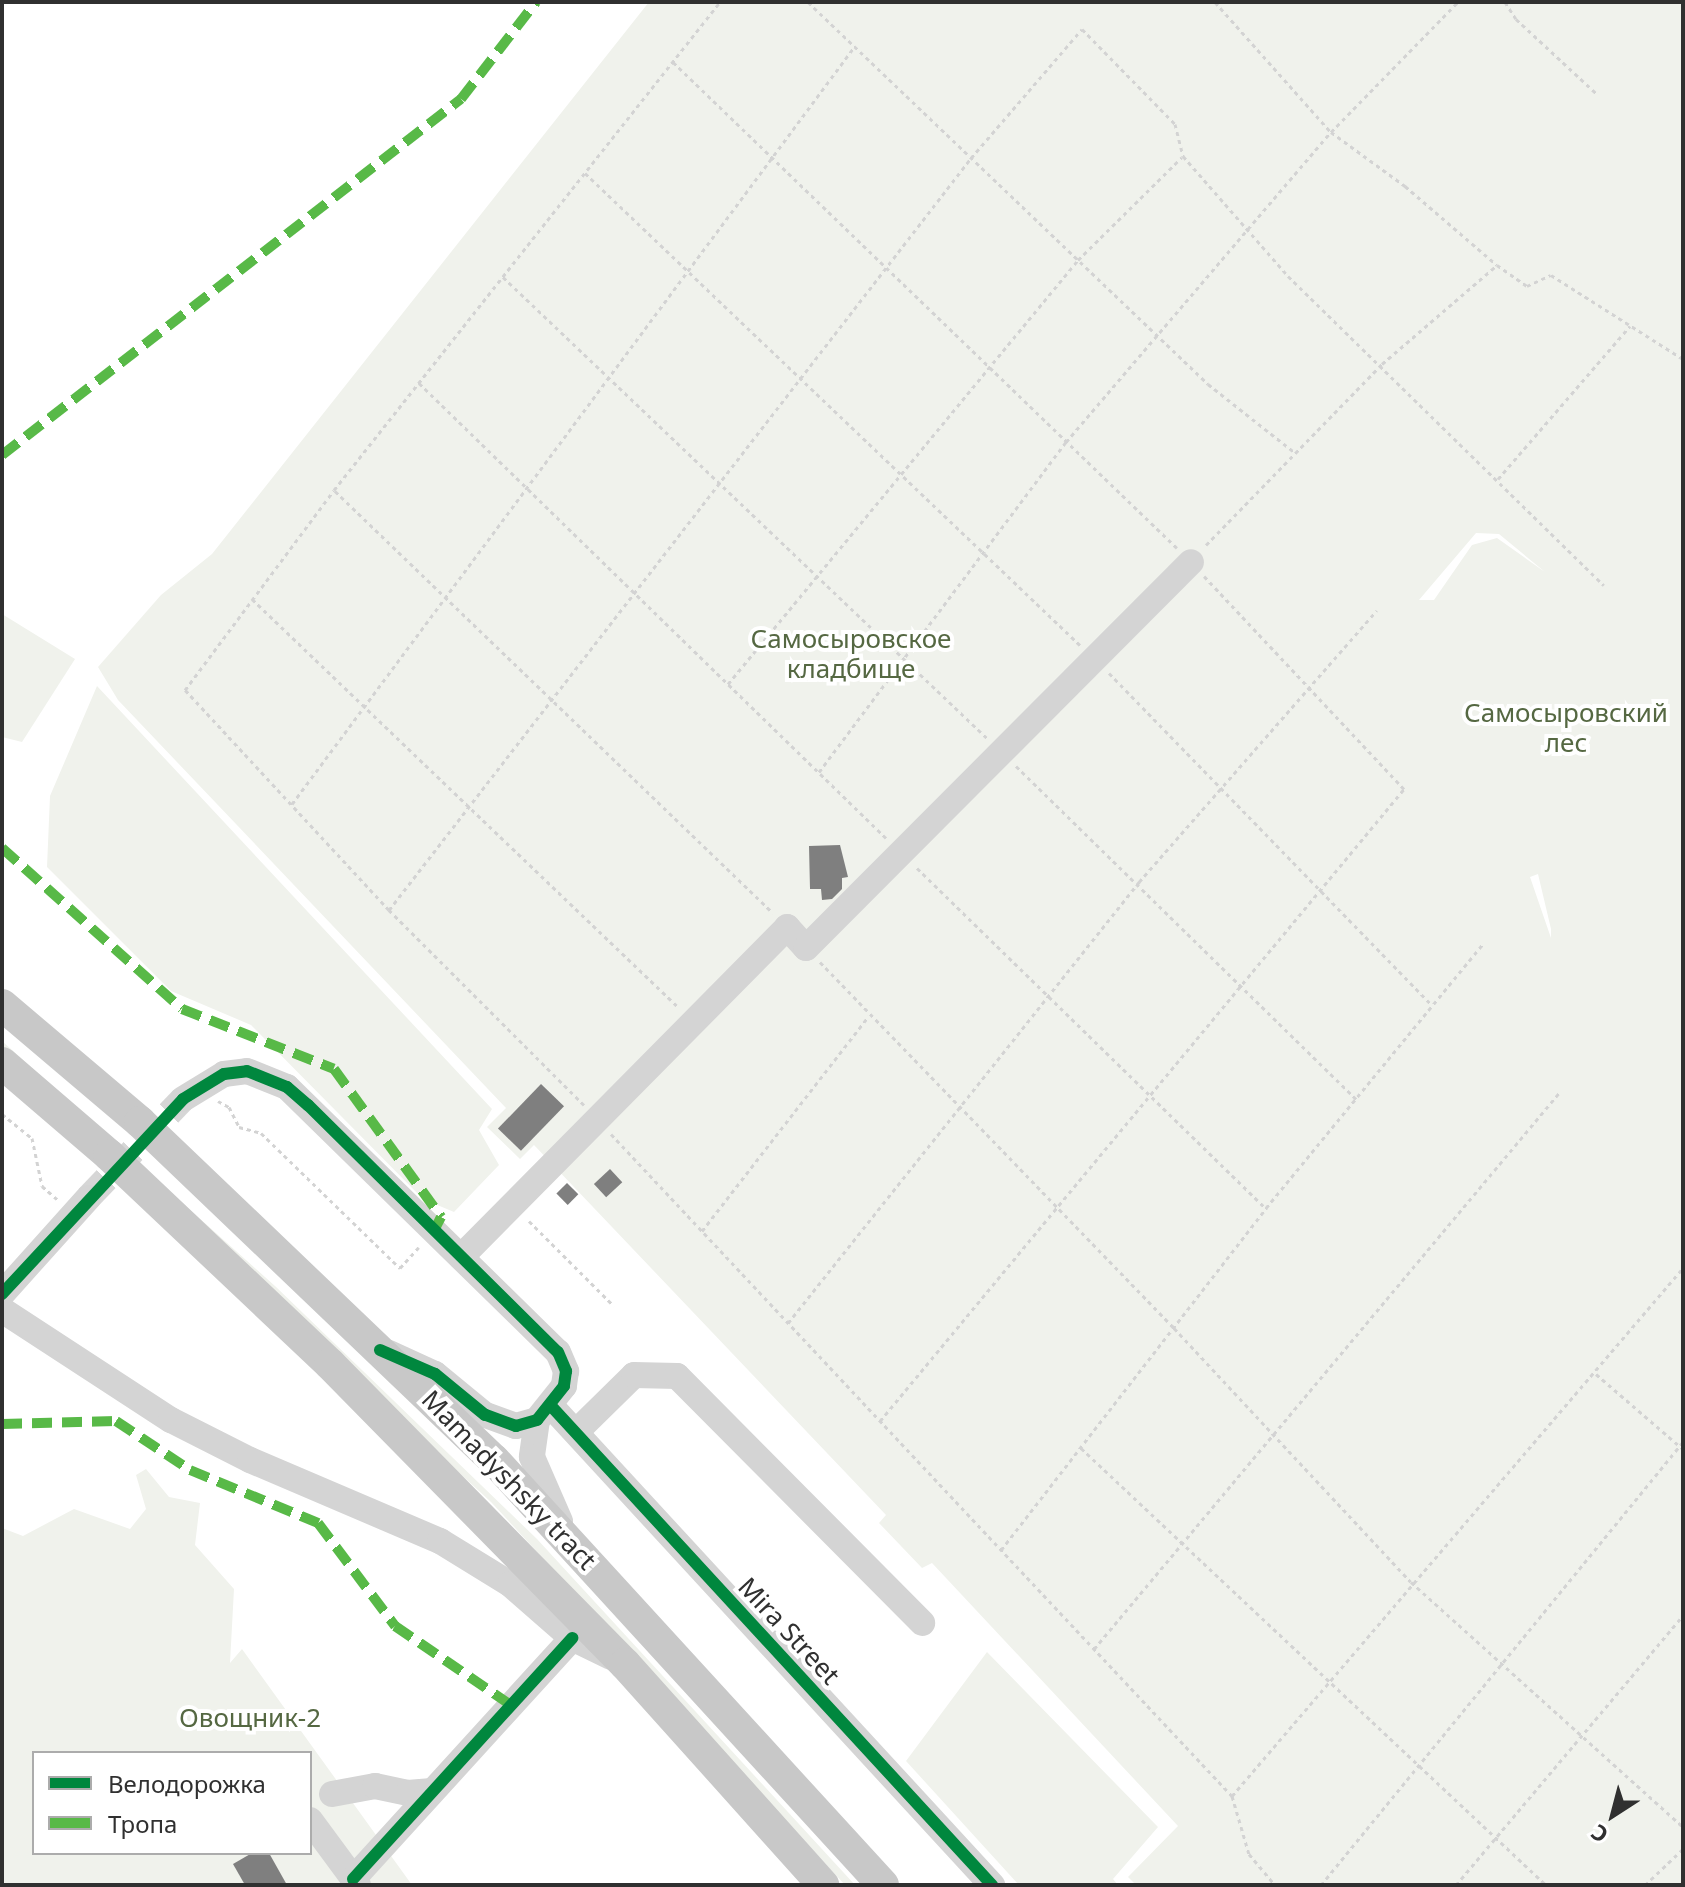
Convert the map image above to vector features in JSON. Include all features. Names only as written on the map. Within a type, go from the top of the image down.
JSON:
[{"type":"main road","name":"Mamadyshsky tract","points":[[2,1005],[140,1122],[380,1350],[570,1541],[883,1885]]},
{"type":"main road","name":"Mamadyshsky tract","points":[[2,1063],[109,1155],[330,1364],[625,1664],[823,1885]]},
{"type":"street","points":[[461,1257],[787,927],[806,948],[1191,562]]},
{"type":"street","points":[[183,1099],[224,1074],[247,1071],[287,1087],[558,1352],[566,1371],[564,1386],[531,1437],[535,1468],[570,1541]]},
{"type":"street","points":[[2,1294],[88,1198]]},
{"type":"street","points":[[2,1266],[37,1255]]},
{"type":"street","points":[[2,1310],[171,1420],[250,1460],[440,1541],[510,1584],[572,1638],[625,1664]]},
{"type":"street","points":[[380,1350],[435,1374],[494,1420],[516,1426],[544,1414]]},
{"type":"street","points":[[576,1432],[634,1375],[677,1376],[922,1623]]},
{"type":"street","name":"Mira Street","points":[[544,1414],[576,1432],[992,1885]]},
{"type":"street","points":[[312,1823],[355,1882],[432,1791],[572,1638]]},
{"type":"street","points":[[332,1794],[375,1786],[408,1793],[432,1791]]},
{"type":"path","points":[[720,2],[334,490],[185,690],[389,910],[598,1119],[1232,1796],[1249,1854],[1275,1885]]},
{"type":"path","points":[[808,2],[1208,384],[1294,452]]},
{"type":"path","points":[[1215,2],[1331,132],[1405,186],[1497,265],[1527,286],[1551,275],[1683,359]]},
{"type":"path","points":[[819,772],[1066,442],[1331,132],[1458,2]]},
{"type":"path","points":[[1505,2],[1516,19],[1596,93]]},
{"type":"path","points":[[389,910],[971,158],[1082,29],[1175,124],[1183,156],[1288,276],[1382,364],[1604,585]]},
{"type":"path","points":[[292,804],[855,46]]},
{"type":"path","points":[[673,62],[1191,562],[1404,789],[880,1421]]},
{"type":"path","points":[[728,684],[1078,260],[1183,156]]},
{"type":"path","points":[[585,173],[1094,658],[1432,1005]]},
{"type":"path","points":[[1191,562],[1382,364],[1497,265]]},
{"type":"path","points":[[502,277],[1139,882],[1240,987],[1356,1099]]},
{"type":"path","points":[[1498,479],[1630,326]]},
{"type":"path","points":[[419,383],[901,852],[1052,994],[1266,1208]]},
{"type":"path","points":[[334,490],[787,927]]},
{"type":"path","points":[[252,599],[693,1022]]},
{"type":"path","points":[[788,1323],[961,1110],[1139,882],[1219,786],[1377,610]]},
{"type":"path","points":[[1001,1550],[1266,1208],[1483,944]]},
{"type":"path","points":[[806,948],[1174,1328],[1411,1582],[1683,1827]]},
{"type":"path","points":[[702,1231],[870,1015]]},
{"type":"path","points":[[1094,1649],[1559,1093]]},
{"type":"path","points":[[2,1114],[32,1138],[42,1186]]},
{"type":"path","points":[[1232,1796],[1411,1582],[1596,1374],[1683,1268]]},
{"type":"path","points":[[1321,1885],[1415,1765],[1682,1446],[1596,1374]]},
{"type":"path","points":[[1081,1448],[1546,1885]]},
{"type":"path","points":[[1456,1885],[1683,1615]]},
{"type":"path","points":[[1645,1885],[1683,1849]]},
{"type":"green space","name":"Самосыровское кладбище","points":[[649,2],[1683,2],[1683,1885],[1136,1885],[1128,1877],[1178,1826],[932,1563],[922,1568],[879,1523],[886,1515],[534,1145],[520,1159],[487,1127],[506,1108],[118,700],[98,667],[161,595],[212,554]],"holes":[[[1476,533],[1499,534],[1545,572],[1497,538],[1472,545],[1434,600],[1419,600]],[[1538,874],[1551,929],[1551,938],[1530,877]]]},
{"type":"green space","points":[[2,614],[75,659],[22,742],[2,737]]},
{"type":"green space","points":[[97,686],[492,1109],[479,1130],[499,1165],[454,1212],[423,1199],[251,1025],[171,991],[47,867],[50,796]]},
{"type":"green space","points":[[2,1041],[275,1286],[537,1539],[855,1885],[845,1885],[491,1502],[2,1052]]},
{"type":"green space","name":"Овощник-2","points":[[146,1469],[169,1497],[200,1503],[195,1545],[234,1589],[230,1663],[242,1649],[412,1885],[2,1885],[2,1528],[23,1536],[74,1509],[130,1529],[146,1509],[136,1475]]},
{"type":"green space","points":[[987,1652],[1158,1827],[1113,1879],[1118,1885],[1019,1885],[906,1761]]},
{"type":"building","points":[[840,845],[848,877],[842,878],[842,889],[832,899],[822,900],[821,889],[810,889],[809,846]]},
{"type":"building","points":[[541,1084],[564,1106],[521,1151],[498,1129]]},
{"type":"building","points":[[610,1169],[622,1182],[606,1197],[594,1184]]},
{"type":"building","points":[[567,1183],[578,1194],[568,1205],[556,1194]]},
{"type":"building","points":[[249,1855],[270,1855],[287,1885],[245,1885],[233,1864]]},
{"type":"tunnel","points":[[88,1198],[183,1099]]},
{"type":"marked path","points":[[2,455],[461,99],[536,2]]},
{"type":"marked path","points":[[2,848],[182,1009],[334,1069],[441,1217],[434,1231]]},
{"type":"marked path","points":[[2,1424],[116,1421],[190,1470],[318,1523],[395,1626],[511,1705]]},
{"type":"cycle path","points":[[2,1294],[183,1099],[224,1074],[247,1071],[287,1087],[308,1105],[558,1352],[566,1371],[564,1386],[537,1420],[516,1426],[485,1415],[435,1374],[380,1350]]},
{"type":"cycle path","points":[[552,1407],[992,1885]]},
{"type":"cycle path","points":[[353,1879],[572,1638]]},
{"type":"park label","name":"Самосыровский лес","points":[[1566,728]]}]
